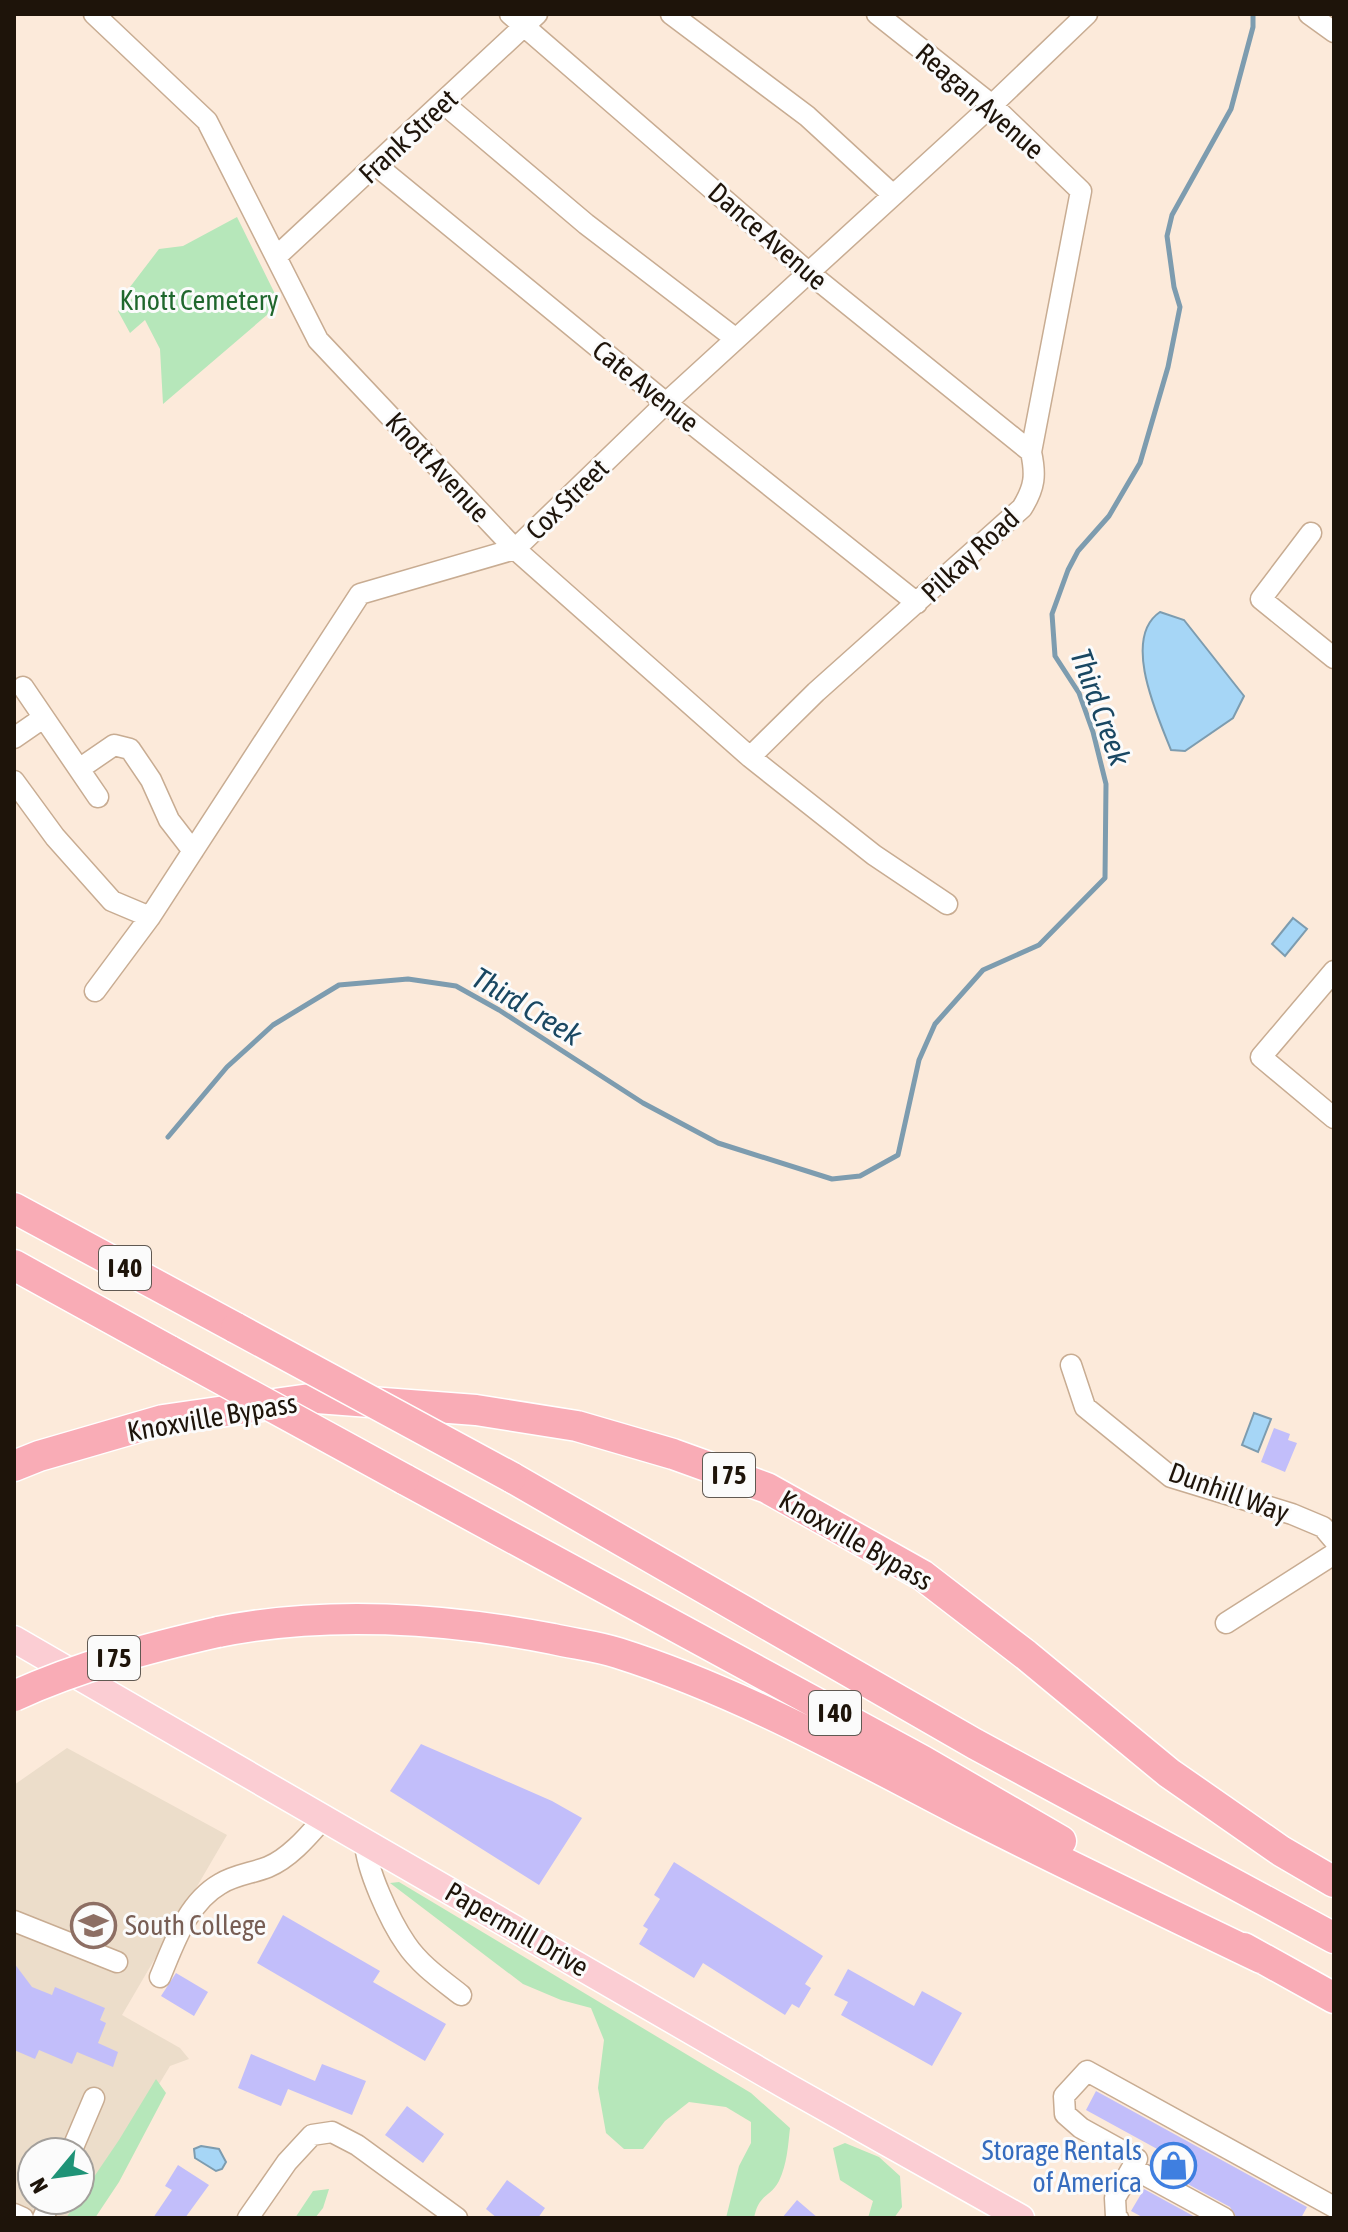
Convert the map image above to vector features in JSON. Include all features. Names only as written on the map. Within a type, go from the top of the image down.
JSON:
[{"type":"highway","name":"I 40","points":[[14,1208],[511,1477],[975,1744],[1334,1938]]},
{"type":"highway","name":"I 40","points":[[14,1265],[923,1761],[1334,1998]]},
{"type":"highway","name":"Knoxville Bypass","points":[[14,1466],[163,1420],[317,1398],[476,1410],[577,1426],[673,1454],[767,1488],[922,1575],[1026,1655],[1169,1773],[1281,1851],[1334,1882]]},
{"type":"highway","name":"I 75","points":[[14,1696],[41,1683],[128,1653],[248,1626],[328,1619],[417,1620],[496,1628],[615,1652],[768,1713],[1054,1859],[1261,1958]]},
{"type":"main road","name":"Papermill Drive","points":[[14,1639],[1021,2218]]},
{"type":"street","name":"Knott Avenue","points":[[94,14],[207,121],[318,340],[515,549],[750,757],[874,855],[947,904]]},
{"type":"street","points":[[671,14],[807,116],[893,195]]},
{"type":"street","name":"Reagan Avenue","points":[[877,14],[992,105],[1081,191]]},
{"type":"street","points":[[1309,14],[1334,32]]},
{"type":"street","name":"Frank Street","points":[[277,256],[443,103],[524,18]]},
{"type":"street","name":"Dance Avenue","points":[[524,18],[808,272],[1031,452]]},
{"type":"street","name":"Cox Street","points":[[95,991],[150,917],[360,594],[515,549],[666,403],[992,105],[1073,18]]},
{"type":"street","points":[[443,103],[586,224],[736,339]]},
{"type":"street","name":"Cate Avenue","points":[[377,166],[666,403],[917,603]]},
{"type":"street","name":"Pilkay Road","points":[[750,757],[816,692],[1022,508],[1032,493],[1036,475],[1031,452],[1081,191]]},
{"type":"street","points":[[1311,533],[1261,599],[1334,658]]},
{"type":"street","points":[[23,687],[98,797]]},
{"type":"street","points":[[14,738],[43,718]]},
{"type":"street","points":[[79,769],[114,745],[130,749],[151,780],[169,820],[193,851]]},
{"type":"street","points":[[14,781],[55,837],[112,901],[150,917]]},
{"type":"street","points":[[1334,971],[1261,1057],[1334,1118]]},
{"type":"street","name":"Dunhill Way","points":[[1071,1365],[1085,1407],[1171,1477],[1292,1514],[1323,1527],[1334,1540]]},
{"type":"street","points":[[1226,1623],[1334,1554]]},
{"type":"street","points":[[160,1977],[180,1930],[196,1905],[220,1884],[272,1865],[324,1818]]},
{"type":"street","points":[[365,1842],[366,1858],[373,1877],[406,1945],[426,1967],[461,1995]]},
{"type":"street","points":[[14,1921],[117,1962]]},
{"type":"street","points":[[1118,2218],[1115,2198],[1137,2159],[1081,2128],[1065,2114],[1064,2096],[1087,2071],[1328,2210]]},
{"type":"street","points":[[78,2136],[94,2098]]},
{"type":"street","points":[[248,2218],[287,2162],[312,2135],[332,2132],[357,2145],[457,2218]]},
{"type":"street","points":[[1132,2168],[1224,2218]]},
{"type":"street","points":[[14,2214],[23,2218]]},
{"type":"shaded area","name":"South College","points":[[67,1748],[227,1835],[122,2015],[180,2048],[189,2059],[170,2066],[96,2188],[96,2136],[16,2136],[16,2216],[79,2216],[14,2218],[14,1785]]},
{"type":"green space","name":"Knott Cemetery","points":[[237,217],[278,300],[274,309],[163,404],[160,349],[145,320],[130,333],[118,311],[134,297],[130,287],[159,249],[183,246]]},
{"type":"green space","points":[[399,1882],[751,2093],[790,2128],[782,2175],[761,2200],[754,2218],[726,2218],[739,2166],[751,2143],[751,2122],[726,2107],[689,2102],[665,2121],[643,2149],[624,2149],[606,2133],[598,2088],[604,2040],[591,2008],[561,2000],[523,1984],[390,1883]]},
{"type":"green space","points":[[156,2079],[166,2093],[119,2182],[95,2218],[66,2218],[96,2216],[96,2174]]},
{"type":"green space","points":[[845,2143],[879,2157],[900,2176],[902,2207],[894,2218],[868,2218],[873,2201],[840,2180],[833,2148]]},
{"type":"green space","points":[[329,2189],[323,2208],[315,2218],[295,2218],[313,2191]]},
{"type":"water","points":[[1160,612],[1184,620],[1244,696],[1233,718],[1185,751],[1171,750],[1146,678],[1143,640],[1149,624]]},
{"type":"water","points":[[1293,918],[1307,929],[1285,956],[1272,944]]},
{"type":"water","points":[[1254,1413],[1271,1419],[1258,1452],[1242,1445]]},
{"type":"water","points":[[201,2146],[219,2149],[226,2162],[222,2169],[216,2171],[195,2158],[194,2149]]},
{"type":"building","points":[[1274,1428],[1290,1434],[1288,1440],[1297,1443],[1285,1472],[1261,1462]]},
{"type":"building","points":[[421,1744],[552,1801],[582,1818],[539,1885],[390,1791]]},
{"type":"building","points":[[674,1862],[823,1956],[805,1984],[811,1988],[799,2008],[792,2004],[785,2015],[703,1963],[694,1978],[639,1944],[648,1929],[643,1926],[660,1899],[654,1895]]},
{"type":"building","points":[[283,1915],[380,1971],[373,1982],[446,2024],[425,2061],[257,1963]]},
{"type":"building","points":[[14,1963],[32,1987],[52,1995],[55,1987],[105,2008],[100,2020],[106,2023],[98,2043],[118,2052],[113,2067],[77,2052],[72,2064],[39,2050],[35,2059],[14,2050]]},
{"type":"building","points":[[848,1969],[914,2006],[922,1991],[962,2013],[932,2066],[841,2015],[848,2002],[834,1995]]},
{"type":"building","points":[[176,1973],[208,1992],[194,2016],[161,1996]]},
{"type":"building","points":[[251,2054],[315,2081],[322,2064],[366,2081],[352,2115],[288,2089],[281,2106],[238,2088]]},
{"type":"building","points":[[1096,2091],[1307,2207],[1301,2218],[1237,2218],[1230,2207],[1151,2164],[1159,2150],[1086,2110]]},
{"type":"building","points":[[407,2106],[444,2134],[423,2163],[385,2135]]},
{"type":"building","points":[[178,2165],[209,2185],[185,2218],[153,2218],[172,2190],[165,2186]]},
{"type":"building","points":[[507,2180],[545,2208],[538,2218],[497,2218],[486,2209]]},
{"type":"building","points":[[1144,2189],[1197,2218],[1144,2218],[1131,2211]]},
{"type":"building","points":[[797,2200],[818,2218],[782,2218]]},
{"type":"waterway","name":"Third Creek","points":[[168,1137],[227,1067],[273,1025],[339,985],[408,979],[456,986],[499,1010],[643,1103],[718,1143],[832,1179],[860,1176],[898,1155],[919,1060],[935,1024],[983,970],[1039,945],[1105,878],[1106,784],[1079,693],[1055,656],[1052,614],[1078,551],[1109,516],[1140,463],[1168,367],[1180,307],[1167,236],[1172,215],[1231,109],[1253,27],[1253,14]]},
{"type":"place","name":"South College","points":[[94,1925]]},
{"type":"place","name":"Storage Rentals of America","points":[[1173,2166]]}]
